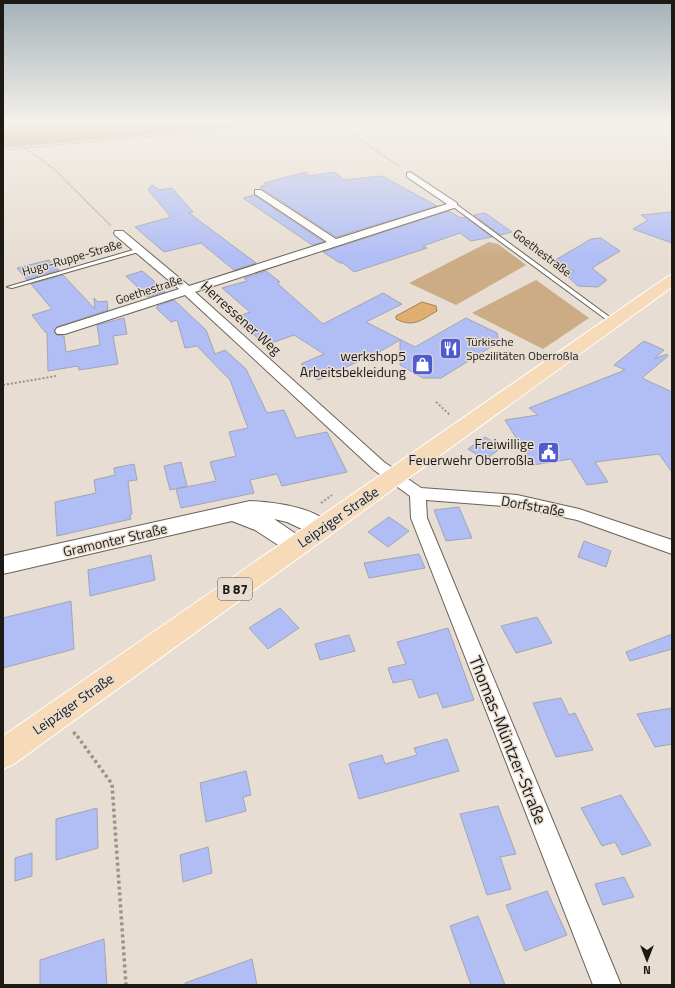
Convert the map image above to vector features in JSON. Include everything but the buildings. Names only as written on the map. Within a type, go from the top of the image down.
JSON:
[{"type":"main road","name":"Leipziger Straße","points":[[3,754],[672,280]]},
{"type":"street","name":"Goethestraße","points":[[410,175],[454,205]]},
{"type":"street","points":[[258,192],[335,243]]},
{"type":"street","name":"Goethestraße","points":[[61,331],[454,205]]},
{"type":"street","name":"Herressener Weg","points":[[119,233],[188,291],[394,478]]},
{"type":"street","points":[[394,478],[418,494]]},
{"type":"street","name":"Dorfstraße","points":[[418,494],[439,494],[517,501],[579,515],[672,547]]},
{"type":"street","name":"Thomas-Müntzer-Straße","points":[[418,494],[419,518],[606,985]]},
{"type":"street","name":"Gramonter Straße","points":[[3,566],[250,509],[277,510],[305,518],[321,529]]},
{"type":"street","name":"Gramonter Straße","points":[[227,514],[253,518],[269,525],[296,546]]},
{"type":"lane","name":"Goethestraße","points":[[454,205],[614,322]]},
{"type":"lane","name":"Hugo-Ruppe-Straße","points":[[10,287],[140,250]]},
{"type":"path","points":[[49,166],[119,233]]},
{"type":"path","points":[[398,166],[410,175]]},
{"type":"path","points":[[3,385],[56,376]]},
{"type":"path","points":[[436,402],[454,419]]},
{"type":"path","points":[[69,737],[75,733],[112,784],[126,985]]},
{"type":"shaded area","points":[[489,242],[498,244],[526,265],[456,305],[409,283]]},
{"type":"shaded area","points":[[536,280],[589,318],[543,349],[472,313]]},
{"type":"shaded area","points":[[422,302],[436,306],[437,311],[422,320],[413,323],[402,322],[396,319],[396,316]]},
{"type":"place","name":"Türkische Spezilitäten Oberroßla","points":[[450,349]]},
{"type":"place","name":"werkshop5 Arbeitsbekleidung","points":[[422,364]]},
{"type":"place","name":"Freiwillige Feuerwehr Oberroßla","points":[[549,452]]}]
